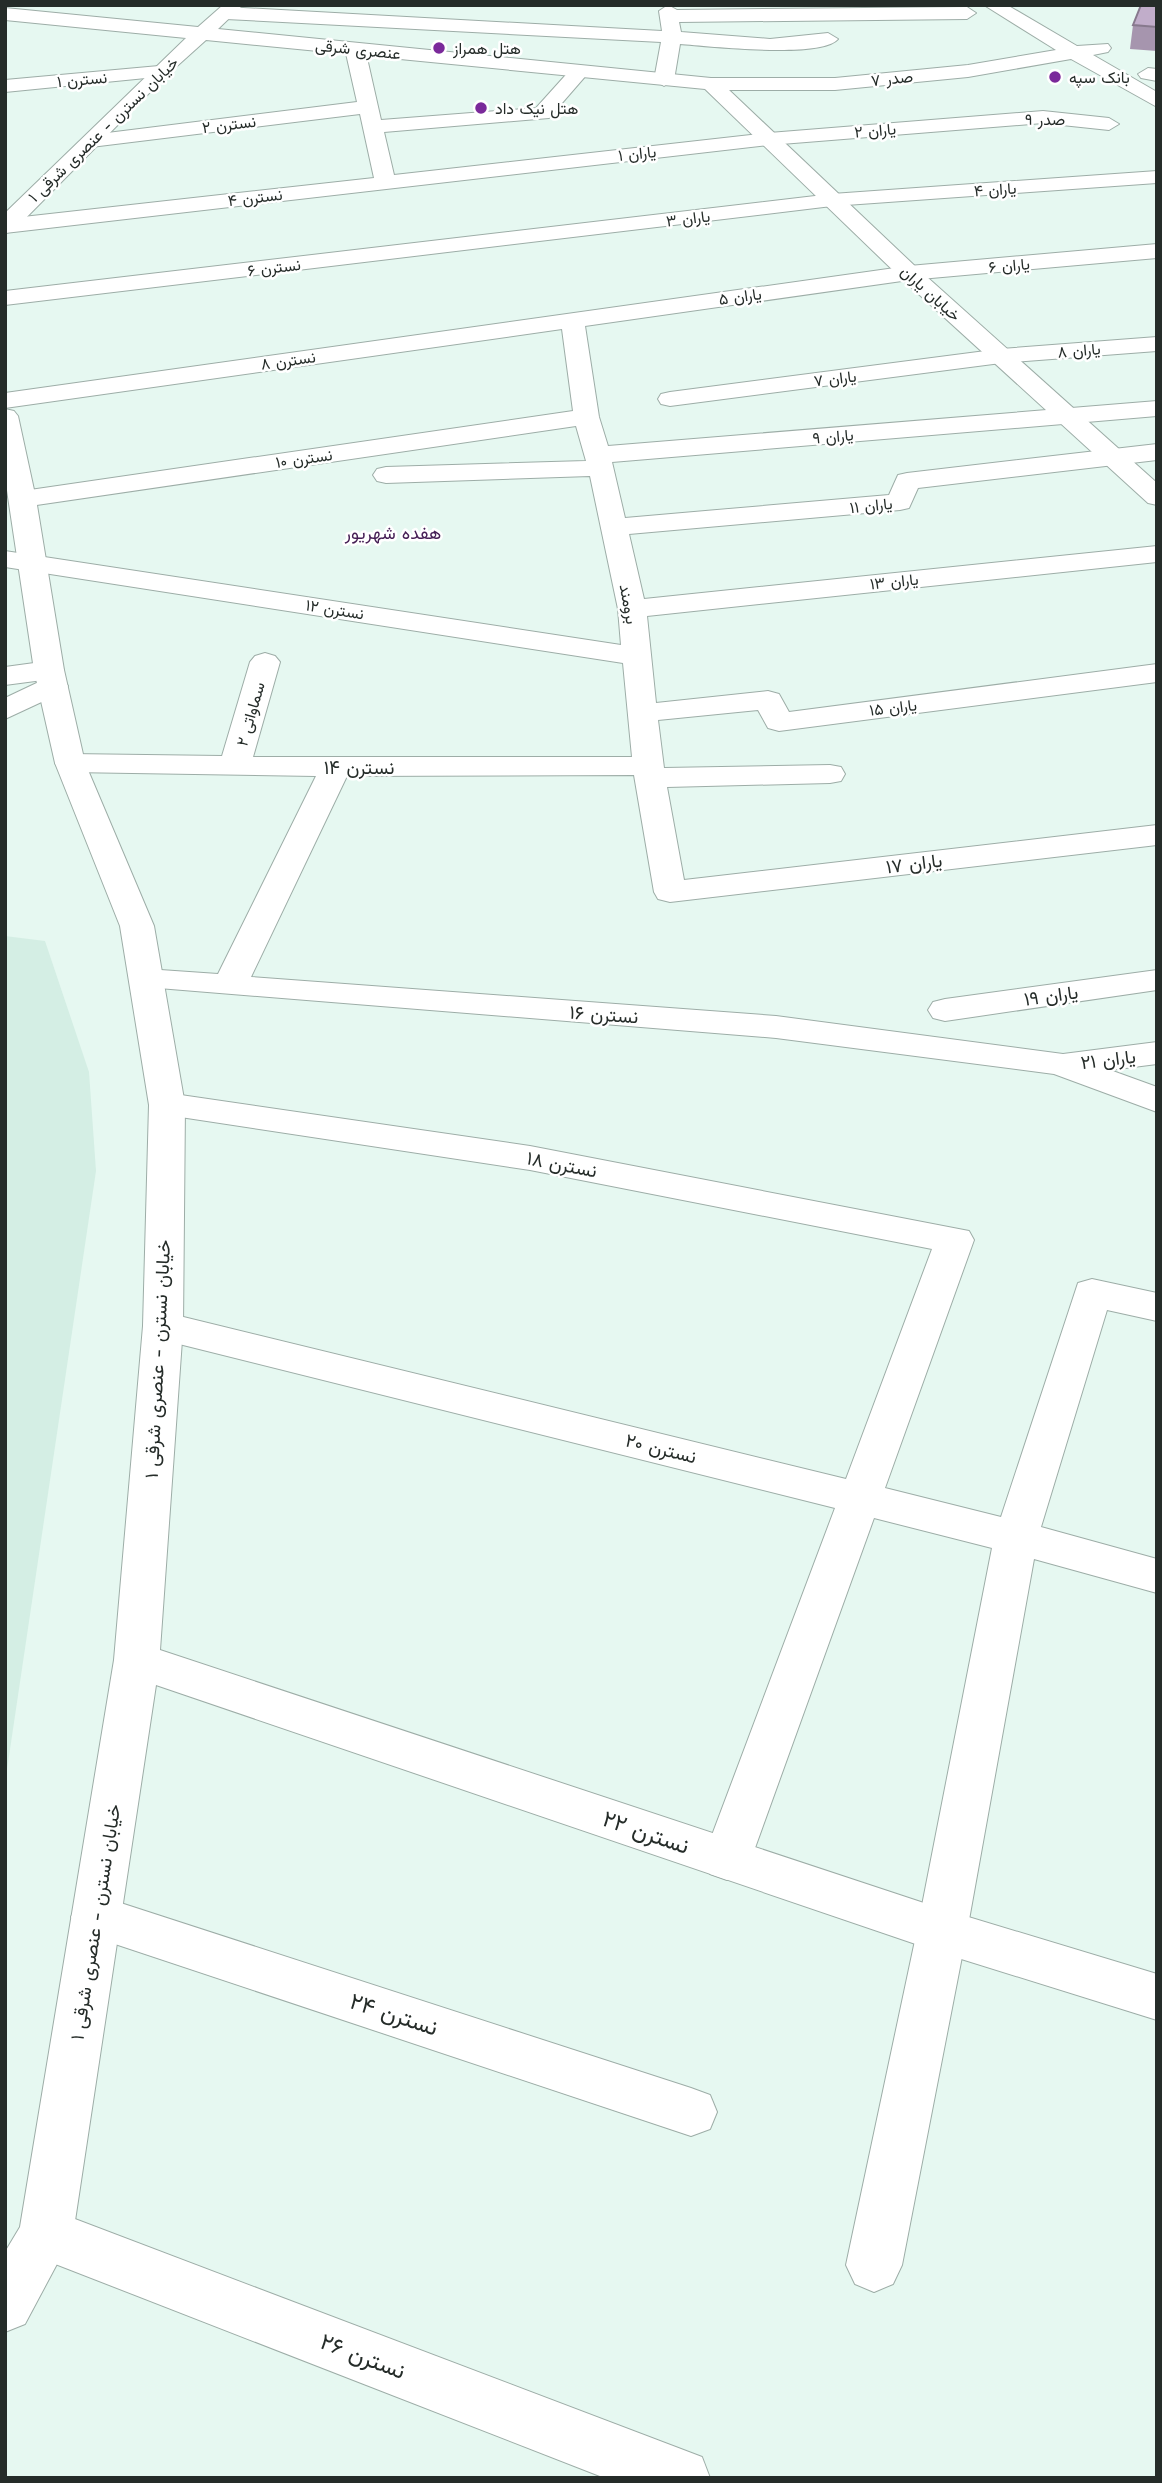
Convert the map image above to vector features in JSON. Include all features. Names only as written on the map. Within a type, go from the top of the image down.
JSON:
[{"type":"street","points":[[993,5],[1157,101]]},
{"type":"street","points":[[1026,5],[1154,76]]},
{"type":"street","points":[[230,9],[732,43],[799,43],[834,38],[807,14]]},
{"type":"street","name":"خیابان نسترن - عنصری شرقی ۱","points":[[5,226],[159,72],[230,9]]},
{"type":"street","points":[[664,80],[672,37],[668,10],[807,14],[967,13]]},
{"type":"street","name":"عنصری شرقی","points":[[5,13],[711,84]]},
{"type":"street","points":[[893,13],[912,34]]},
{"type":"street","name":"صدر ۷","points":[[711,84],[835,84],[968,71],[1101,48]]},
{"type":"street","points":[[355,49],[385,181]]},
{"type":"street","name":"نسترن ۱","points":[[5,86],[159,72]]},
{"type":"street","name":"نسترن ۲","points":[[91,141],[370,117],[542,114],[579,72]]},
{"type":"street","name":"خیابان یاران","points":[[711,84],[909,273],[1157,497]]},
{"type":"street","name":"صدر ۹","points":[[981,122],[1043,117],[1109,124]]},
{"type":"street","name":"یاران ۲","points":[[769,139],[981,122]]},
{"type":"street","name":"یاران ۱","points":[[504,167],[769,139]]},
{"type":"street","name":"نسترن ۴","points":[[5,226],[504,167]]},
{"type":"street","name":"یاران ۴","points":[[832,200],[1157,177]]},
{"type":"street","name":"یاران ۳","points":[[543,236],[832,200]]},
{"type":"street","name":"نسترن ۶","points":[[5,298],[543,236]]},
{"type":"street","name":"یاران ۶","points":[[909,273],[1157,251]]},
{"type":"street","name":"یاران ۵","points":[[571,319],[909,273]]},
{"type":"street","name":"نسترن ۸","points":[[5,401],[571,319]]},
{"type":"street","name":"برومند","points":[[571,319],[579,353],[586,416],[599,461],[632,609],[649,772],[670,891]]},
{"type":"street","name":"یاران ۸","points":[[1001,356],[1157,344]]},
{"type":"street","name":"یاران ۷","points":[[670,400],[1001,356]]},
{"type":"street","name":"یاران ۹","points":[[386,475],[599,461],[1157,408]]},
{"type":"street","name":"خیابان نسترن - عنصری شرقی ۱","points":[[5,416],[23,499],[19,560],[51,678],[70,763],[137,926],[167,1105],[163,1326],[137,1660],[46,2234],[5,2305]]},
{"type":"street","name":"نسترن ۱۰","points":[[23,499],[586,416]]},
{"type":"street","points":[[1112,457],[1157,452]]},
{"type":"street","name":"یاران ۱۱","points":[[614,527],[900,502],[907,481],[1112,457]]},
{"type":"street","name":"یاران ۱۳","points":[[632,609],[1157,554]]},
{"type":"street","name":"نسترن ۱۲","points":[[19,560],[636,656]]},
{"type":"street","name":"سماواتی ۲","points":[[235,766],[265,662]]},
{"type":"street","name":"یاران ۱۵","points":[[643,713],[768,700],[779,722],[1157,673]]},
{"type":"street","points":[[5,676],[51,678]]},
{"type":"street","points":[[5,710],[51,678]]},
{"type":"street","name":"نسترن ۱۴","points":[[70,763],[831,774]]},
{"type":"street","points":[[230,985],[336,767]]},
{"type":"street","name":"یاران ۱۷","points":[[670,891],[1157,835]]},
{"type":"street","name":"نسترن ۱۶","points":[[146,979],[776,1027],[1060,1064]]},
{"type":"street","name":"یاران ۱۹","points":[[945,1010],[1157,980]]},
{"type":"street","name":"یاران ۲۱","points":[[1060,1064],[1157,1053]]},
{"type":"street","points":[[1060,1064],[1157,1100]]},
{"type":"street","name":"نسترن ۱۸","points":[[167,1105],[530,1158],[955,1240],[860,1498]]},
{"type":"street","points":[[874,2265],[942,1931],[1016,1536],[1092,1293],[1157,1307]]},
{"type":"street","name":"نسترن ۲۰","points":[[163,1326],[1016,1536],[1157,1576]]},
{"type":"street","points":[[727,1859],[860,1498]]},
{"type":"street","name":"نسترن ۲۲","points":[[137,1660],[942,1931],[1157,1997]]},
{"type":"street","name":"نسترن ۲۴","points":[[96,1917],[691,2112]]},
{"type":"street","name":"نسترن ۲۶","points":[[46,2234],[681,2478]]},
{"type":"shaded area","points":[[5,936],[45,941],[89,1072],[96,1171],[5,1783]]},
{"type":"building","points":[[1141,5],[1157,5],[1157,27],[1133,25]]},
{"type":"place","name":"هتل همراز","points":[[439,48]]},
{"type":"place","name":"بانک سپه","points":[[1055,77]]},
{"type":"place","name":"هتل نیک داد","points":[[481,108]]},
{"type":"district","name":"هفده شهریور","points":[[393,533]]}]
